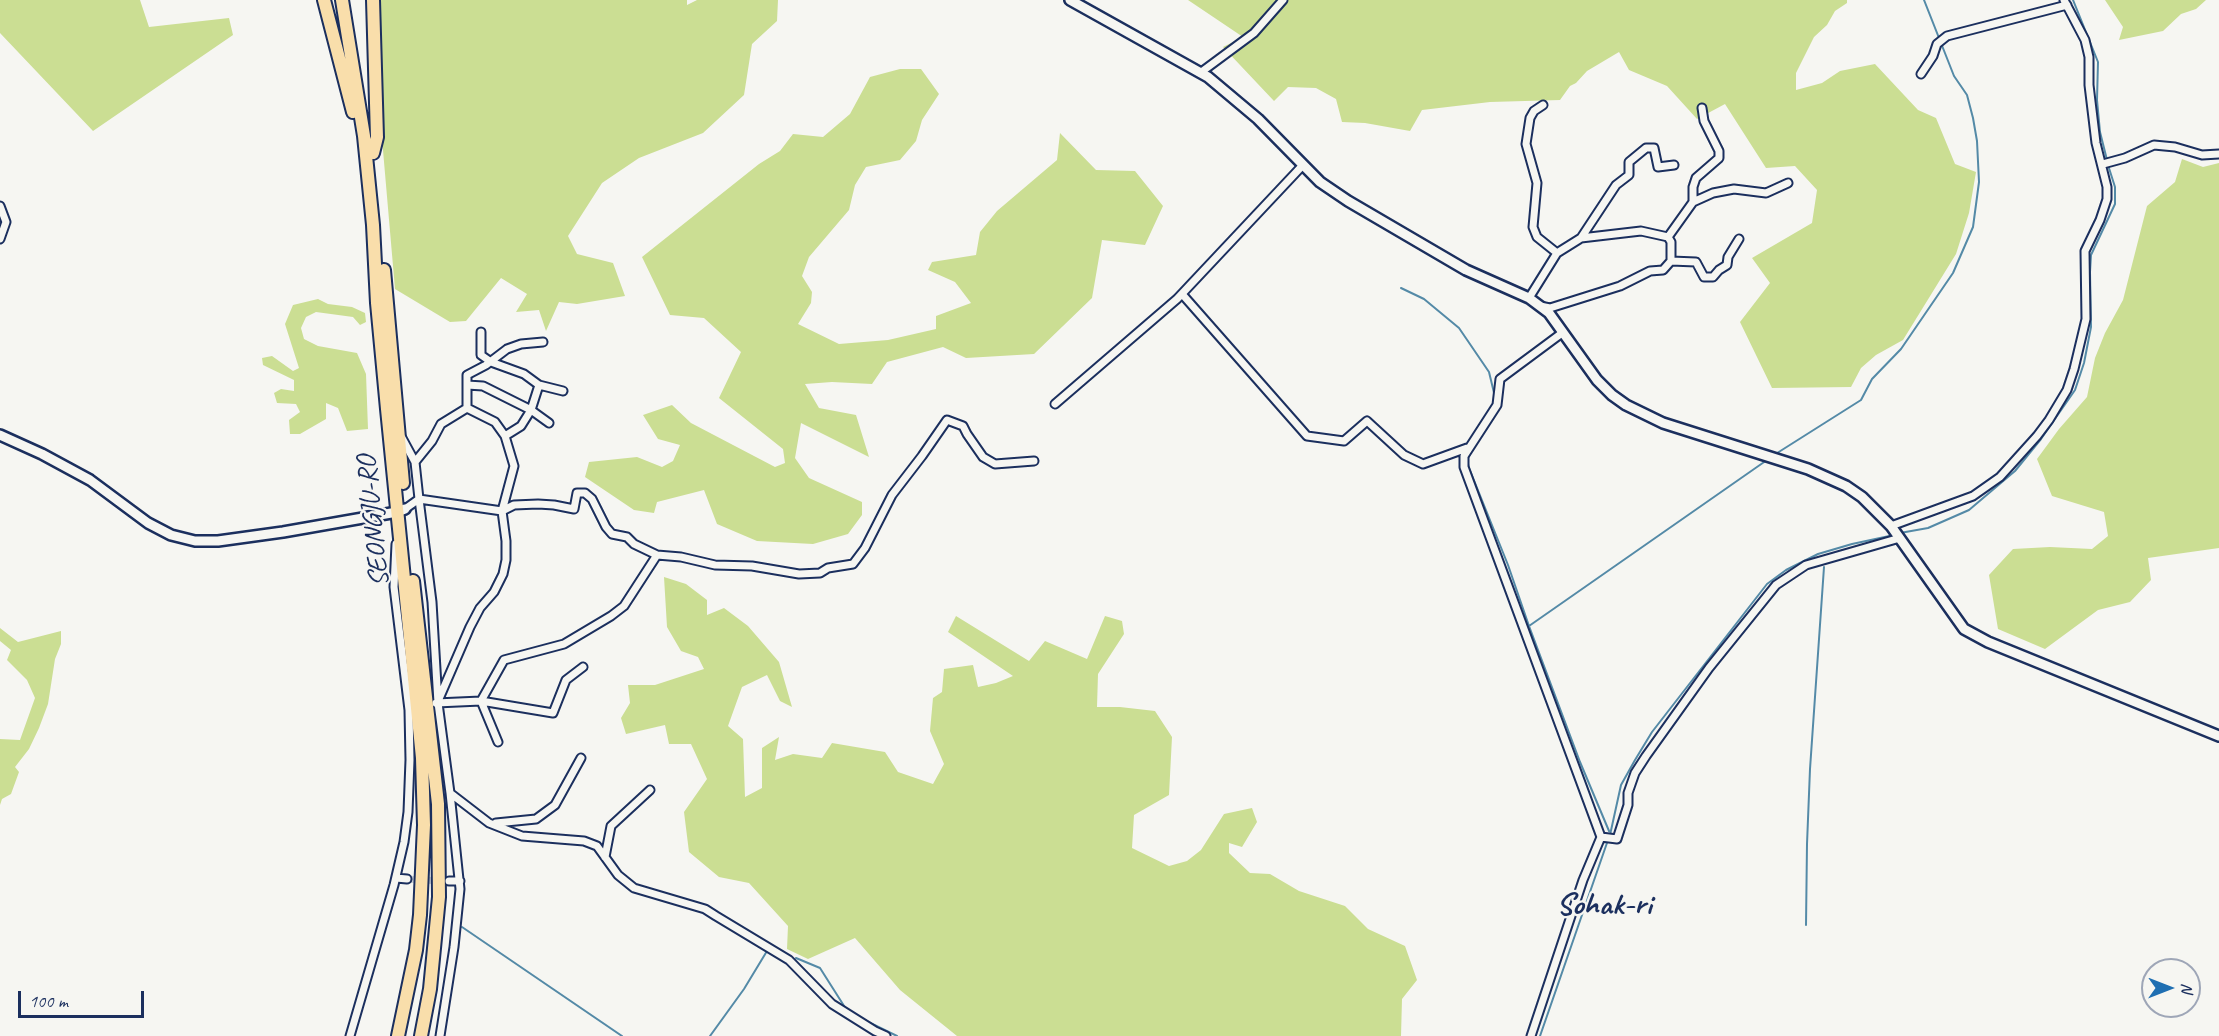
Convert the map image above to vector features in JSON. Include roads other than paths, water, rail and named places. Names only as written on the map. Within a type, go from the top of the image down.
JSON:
[{"type":"highway","points":[[324,0],[356,122],[364,136]]},
{"type":"highway","name":"SEONGJU-RO","points":[[342,0],[364,136],[373,225],[377,303],[401,510],[418,702],[424,864],[416,950],[398,1036]]},
{"type":"highway","name":"SEONGJU-RO","points":[[348,0],[373,153],[398,430],[401,510],[432,703],[438,804],[439,897],[430,989],[421,1036]]},
{"type":"highway","points":[[373,0],[377,137],[373,153]]},
{"type":"street","points":[[1070,0],[1208,77],[1258,119],[1320,182],[1348,201],[1466,270],[1529,298],[1540,306],[1549,313],[1597,380],[1626,405],[1663,423],[1808,469],[1846,486],[1862,497],[1895,532],[1964,628],[1975,635],[2219,736]]},
{"type":"street","points":[[1200,73],[1254,33],[1283,0]]},
{"type":"street","points":[[1601,837],[1617,839],[1635,773],[1656,739],[1709,668],[1776,585],[1806,565],[1895,532],[1973,496],[1985,488],[2000,477],[2037,436],[2067,390],[2081,347],[2086,319],[2085,251],[2107,199],[2107,162],[2096,143],[2089,57],[2085,40],[2066,3],[1947,36],[1937,44],[1933,56],[1921,74]]},
{"type":"street","points":[[1543,105],[1534,111],[1530,118],[1526,144],[1537,183],[1533,227],[1537,237],[1557,253]]},
{"type":"street","points":[[1693,202],[1693,187],[1696,178],[1719,158],[1719,151],[1704,121],[1702,108]]},
{"type":"street","points":[[2107,162],[2125,158],[2154,145],[2175,147],[2202,155],[2219,154]]},
{"type":"street","points":[[1529,298],[1557,253],[1581,238],[1616,185],[1629,174],[1629,162],[1646,148],[1654,148],[1658,167],[1674,165]]},
{"type":"street","points":[[1055,404],[1182,294],[1303,165]]},
{"type":"street","points":[[1668,237],[1693,202],[1713,193],[1734,189],[1766,194],[1788,183]]},
{"type":"street","points":[[0,206],[6,222],[0,239]]},
{"type":"street","points":[[1540,306],[1550,308],[1620,286],[1650,271],[1662,270],[1671,261],[1671,242],[1668,237],[1641,231],[1581,238]]},
{"type":"street","points":[[1671,261],[1696,262],[1704,277],[1713,277],[1727,265],[1728,257],[1739,239]]},
{"type":"street","points":[[1182,294],[1307,436],[1344,441],[1367,421],[1404,455],[1423,464],[1467,448]]},
{"type":"street","points":[[480,332],[481,355],[491,362],[524,374],[539,385],[563,391]]},
{"type":"street","points":[[1531,1036],[1583,880],[1601,837],[1464,467],[1464,456],[1467,448],[1497,405],[1500,379],[1562,333]]},
{"type":"street","points":[[467,408],[467,375],[491,362],[507,349],[521,344],[543,342]]},
{"type":"street","points":[[467,385],[483,386],[531,410],[549,423]]},
{"type":"street","points":[[505,436],[522,426],[531,410],[539,385]]},
{"type":"street","points":[[415,462],[432,441],[441,424],[467,408]]},
{"type":"street","points":[[432,703],[480,608],[494,592],[503,574],[506,560],[502,511],[514,466],[505,436],[495,422],[467,408]]},
{"type":"street","points":[[0,435],[90,480],[147,523],[171,535],[195,541],[284,532],[401,510],[419,499],[502,511],[514,505],[538,504],[574,509],[577,493],[585,493],[592,499],[612,534],[627,537],[634,544],[657,555],[681,557],[716,565],[752,566],[799,573],[820,573],[828,568],[853,564],[865,548],[892,495],[947,420],[963,426],[983,457],[995,464],[1034,461]]},
{"type":"street","points":[[398,430],[415,462],[432,602],[432,703],[450,793],[460,881],[454,947],[440,1036]]},
{"type":"street","points":[[350,1036],[396,878],[404,842],[410,790],[409,710],[394,587],[401,510]]},
{"type":"street","points":[[481,701],[504,660],[564,644],[624,606],[657,555]]},
{"type":"street","points":[[432,703],[481,701],[553,713],[566,680],[583,667]]},
{"type":"street","points":[[481,701],[498,742]]},
{"type":"street","points":[[489,823],[536,819],[555,806],[581,758]]},
{"type":"street","points":[[604,857],[611,826],[650,790]]},
{"type":"street","points":[[450,793],[489,823],[522,836],[584,841],[597,846],[618,875],[634,888],[705,909],[789,960],[832,1004],[857,1021],[886,1036]]},
{"type":"street","points":[[396,878],[407,879]]},
{"type":"street","points":[[449,881],[460,881]]},
{"type":"waterway","points":[[1774,455],[1861,400],[1872,379],[1901,349],[1953,273],[1973,227],[1979,182],[1977,141],[1973,118],[1967,95],[1954,76],[1924,0]]},
{"type":"waterway","points":[[2073,0],[2098,62],[2097,100],[2100,132],[2107,160]]},
{"type":"waterway","points":[[1900,533],[1928,528],[1969,510],[2015,471],[2041,439],[2075,390],[2084,363],[2091,327],[2091,255],[2115,204],[2115,187],[2108,165]]},
{"type":"waterway","points":[[1401,288],[1424,299],[1459,328],[1489,372],[1495,397]]},
{"type":"waterway","points":[[1488,424],[1497,409]]},
{"type":"waterway","points":[[1471,452],[1467,460],[1469,468],[1508,565],[1529,626]]},
{"type":"waterway","points":[[1609,831],[1580,762],[1529,626],[1767,460]]},
{"type":"waterway","points":[[1610,835],[1621,785],[1652,732],[1767,584],[1786,570],[1818,554],[1894,535]]},
{"type":"waterway","points":[[1806,925],[1810,769],[1824,567]]},
{"type":"waterway","points":[[1540,1036],[1608,840]]},
{"type":"waterway","points":[[462,927],[622,1036]]},
{"type":"waterway","points":[[710,1036],[744,989],[767,951]]},
{"type":"waterway","points":[[796,958],[820,968],[846,1009]]},
{"type":"waterway","points":[[858,1017],[897,1036]]},
{"type":"tunnel","points":[[407,879],[440,881]]},
{"type":"district","name":"Sohak-ri","points":[[1604,906]]}]
